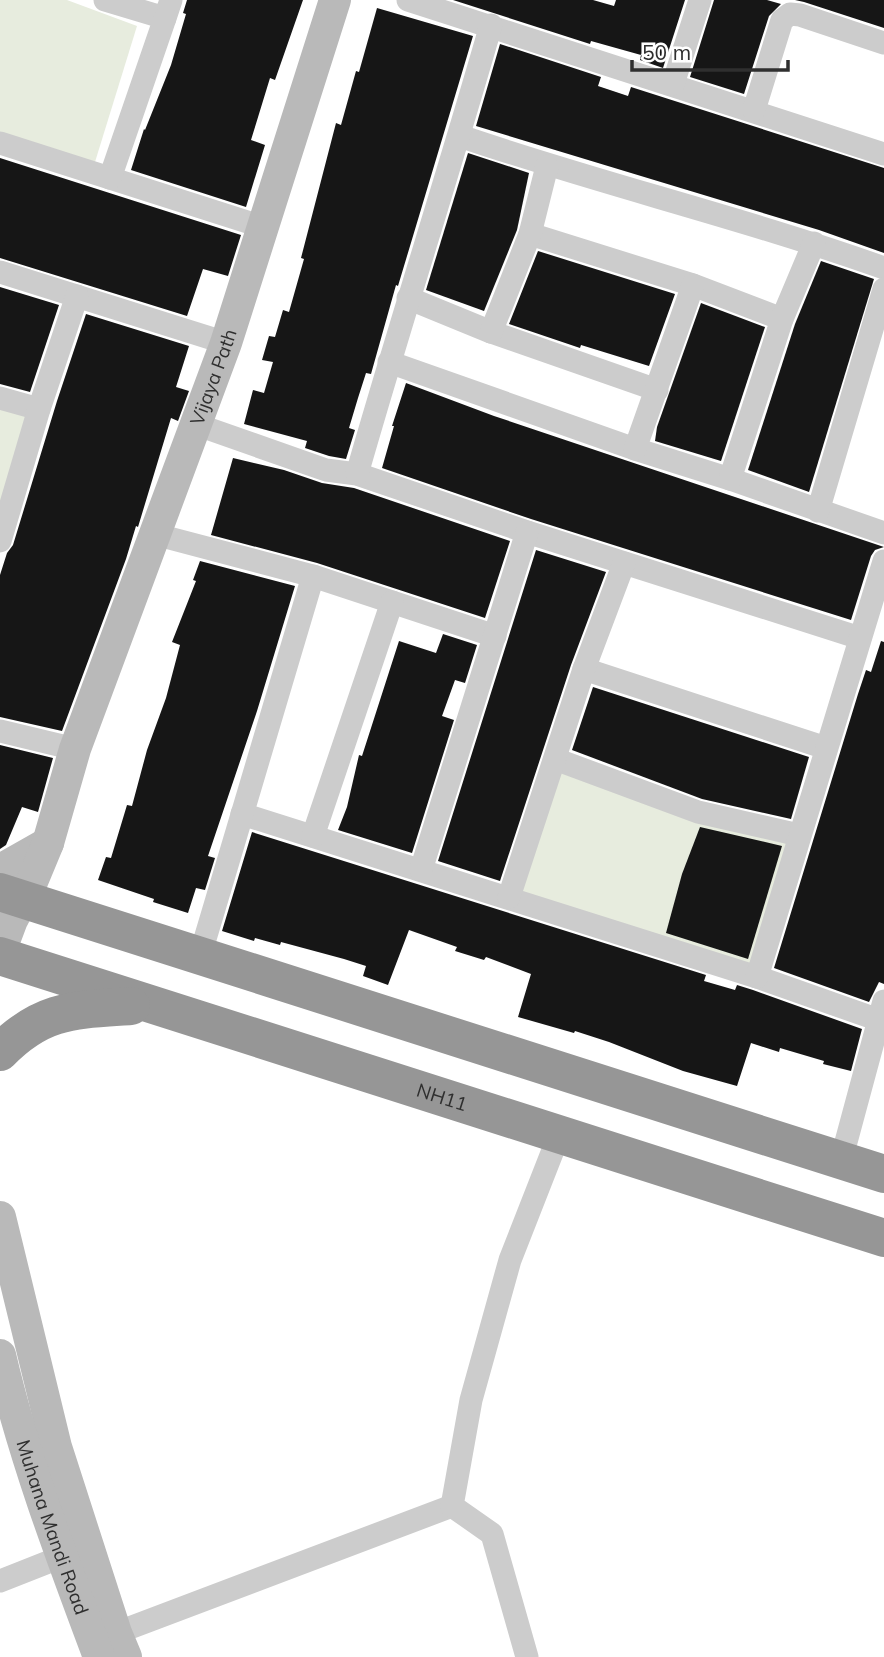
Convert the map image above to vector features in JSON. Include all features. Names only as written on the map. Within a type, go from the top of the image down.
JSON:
[{"type":"highway","points":[[11,884],[884,1174]]},
{"type":"highway","name":"NH11","points":[[0,954],[150,1005],[884,1238]]},
{"type":"highway","points":[[0,1052],[35,1023],[68,1011],[150,1005]]},
{"type":"street","points":[[105,0],[168,9],[110,177]]},
{"type":"street","name":"Vijaya Path","points":[[0,954],[11,884],[48,843],[75,749],[226,343],[335,0]]},
{"type":"street","points":[[408,0],[884,154]]},
{"type":"street","points":[[673,84],[700,0]]},
{"type":"street","points":[[754,110],[782,20],[790,14],[884,43]]},
{"type":"street","points":[[357,474],[491,25]]},
{"type":"street","points":[[460,136],[547,166],[814,243],[884,268]]},
{"type":"street","points":[[0,143],[263,227]]},
{"type":"street","points":[[491,332],[530,234],[547,166]]},
{"type":"street","points":[[530,234],[693,285],[782,319]]},
{"type":"street","points":[[730,479],[782,319],[814,243]]},
{"type":"street","points":[[0,272],[226,343]]},
{"type":"street","points":[[635,449],[693,285]]},
{"type":"street","points":[[818,511],[884,289]]},
{"type":"street","points":[[0,541],[77,296]]},
{"type":"street","points":[[408,298],[491,332],[657,390]]},
{"type":"street","points":[[389,362],[884,533]]},
{"type":"street","points":[[0,398],[39,410]]},
{"type":"street","points":[[195,424],[326,470],[357,474],[527,532],[860,638]]},
{"type":"street","points":[[421,870],[527,532]]},
{"type":"street","points":[[154,534],[313,576],[495,636]]},
{"type":"street","points":[[757,977],[884,561]]},
{"type":"street","points":[[509,897],[584,669],[624,563]]},
{"type":"street","points":[[205,939],[313,576]]},
{"type":"street","points":[[313,836],[392,602]]},
{"type":"street","points":[[584,669],[826,748]]},
{"type":"street","points":[[0,731],[75,749]]},
{"type":"street","points":[[555,759],[698,811],[799,835]]},
{"type":"street","points":[[242,814],[757,977],[881,1011],[846,1142]]},
{"type":"street","points":[[11,884],[205,939],[884,1154]]},
{"type":"street","points":[[453,1506],[471,1400],[510,1260],[559,1135]]},
{"type":"street","points":[[0,1217],[109,1647],[453,1506]]},
{"type":"street","name":"Muhana Mandi Road","points":[[0,1354],[61,1557],[109,1647]]},
{"type":"street","points":[[453,1506],[492,1534],[527,1657]]},
{"type":"street","points":[[0,1581],[61,1557]]},
{"type":"shaded area","points":[[0,0],[67,0],[137,26],[95,162],[0,135]]},
{"type":"shaded area","points":[[0,398],[39,409],[0,540]]},
{"type":"shaded area","points":[[555,759],[799,835],[757,977],[509,897]]},
{"type":"building","points":[[187,0],[303,0],[275,80],[270,78],[251,140],[265,145],[246,207],[131,170],[144,129],[171,65],[186,14],[183,13]]},
{"type":"building","points":[[453,0],[593,0],[614,6],[616,0],[685,0],[663,68],[640,60],[641,55],[591,41],[590,44]]},
{"type":"building","points":[[714,0],[767,0],[781,4],[769,16],[744,94],[690,77]]},
{"type":"building","points":[[795,0],[884,0],[884,28],[804,2]]},
{"type":"building","points":[[377,8],[473,36],[371,374],[366,373],[358,398],[349,428],[355,430],[346,459],[305,448],[307,441],[244,424],[253,390],[264,393],[273,362],[262,360],[269,336],[275,337],[283,310],[289,312],[336,123],[341,125]]},
{"type":"building","points":[[500,44],[601,77],[598,86],[628,96],[631,87],[884,168],[884,253],[819,230],[476,126]]},
{"type":"building","points":[[468,153],[529,173],[517,230],[484,311],[426,290]]},
{"type":"building","points":[[0,158],[241,235],[228,276],[203,269],[187,316],[0,258]]},
{"type":"building","points":[[538,251],[675,294],[649,366],[581,345],[580,348],[509,324]]},
{"type":"building","points":[[821,261],[874,279],[809,492],[748,470],[795,324]]},
{"type":"building","points":[[0,287],[59,305],[30,392],[0,384]]},
{"type":"building","points":[[701,303],[765,327],[721,461],[655,441],[657,427]]},
{"type":"building","points":[[86,314],[189,346],[176,387],[189,391],[178,421],[171,418],[138,527],[136,526],[62,731],[0,717],[0,575],[7,553],[13,545]]},
{"type":"building","points":[[406,383],[494,416],[884,547],[875,550],[871,556],[851,620],[531,519],[382,468]]},
{"type":"building","points":[[233,458],[284,470],[322,483],[354,488],[510,541],[485,618],[317,563],[211,535]]},
{"type":"building","points":[[536,550],[606,572],[571,665],[500,881],[438,861]]},
{"type":"building","points":[[200,561],[295,586],[257,711],[208,856],[215,858],[205,890],[196,888],[188,913],[98,880],[106,857],[111,858],[127,805],[132,806],[180,645],[172,642],[196,581],[193,580]]},
{"type":"building","points":[[443,634],[477,645],[465,683],[455,680],[442,716],[454,720],[412,853],[338,830],[347,807],[359,755],[362,756],[399,641],[436,653]]},
{"type":"building","points":[[881,641],[884,642],[884,984],[879,982],[869,1002],[774,968],[858,694],[866,670],[871,672]]},
{"type":"building","points":[[593,687],[809,757],[791,819],[702,799],[572,750]]},
{"type":"building","points":[[0,745],[53,758],[38,812],[22,807],[6,845],[0,849]]},
{"type":"building","points":[[700,827],[782,846],[748,959],[666,933],[682,874]]},
{"type":"building","points":[[252,832],[706,975],[704,981],[735,990],[737,985],[753,990],[862,1029],[851,1071],[780,1048],[779,1052],[751,1043],[737,1086],[683,1071],[609,1042],[518,1017],[531,974],[486,957],[484,960],[455,951],[457,947],[409,930],[388,985],[363,976],[366,966],[281,942],[280,945],[255,938],[254,941],[222,931]]}]
